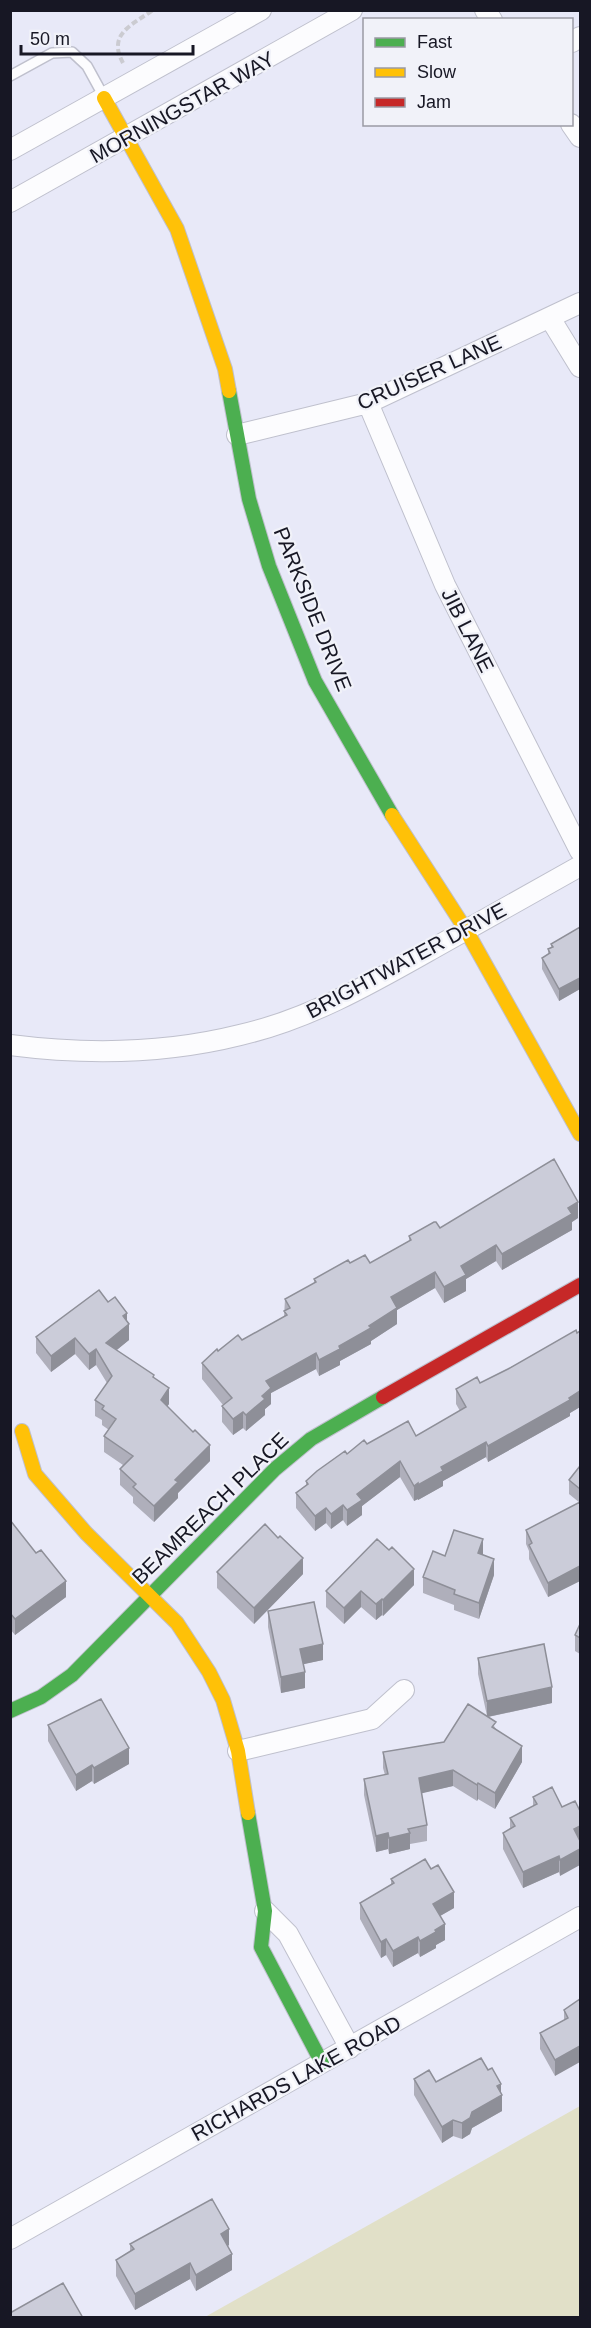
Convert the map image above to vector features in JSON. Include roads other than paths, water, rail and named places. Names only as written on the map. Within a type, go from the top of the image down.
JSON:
[{"type":"street","points":[[10,150],[261,10]]},
{"type":"street","name":"MORNINGSTAR WAY","points":[[10,202],[352,10]]},
{"type":"street","name":"PARKSIDE DRIVE","points":[[104,98],[177,229],[225,369],[249,499],[268,566],[315,681],[396,823],[466,930],[580,1134]]},
{"type":"street","name":"CRUISER LANE","points":[[237,435],[368,403],[580,303]]},
{"type":"street","points":[[550,318],[580,367]]},
{"type":"street","name":"JIB LANE","points":[[368,403],[445,585],[580,851]]},
{"type":"street","name":"BRIGHTWATER DRIVE","points":[[10,1045],[57,1051],[135,1052],[195,1045],[242,1035],[288,1021],[334,1003],[580,866]]},
{"type":"street","name":"BEAMREACH PLACE","points":[[10,1711],[41,1696],[72,1675],[275,1469],[311,1439],[580,1286]]},
{"type":"street","points":[[21,1431],[35,1474],[87,1533],[177,1623],[209,1672],[223,1700],[238,1751],[265,1911],[261,1947],[322,2063]]},
{"type":"street","points":[[238,1751],[372,1719],[404,1690]]},
{"type":"street","points":[[265,1911],[288,1934],[350,2048]]},
{"type":"street","name":"RICHARDS LAKE ROAD","points":[[10,2239],[580,1917]]},
{"type":"lane","points":[[10,76],[52,53],[72,52],[87,66],[104,98]]}]
